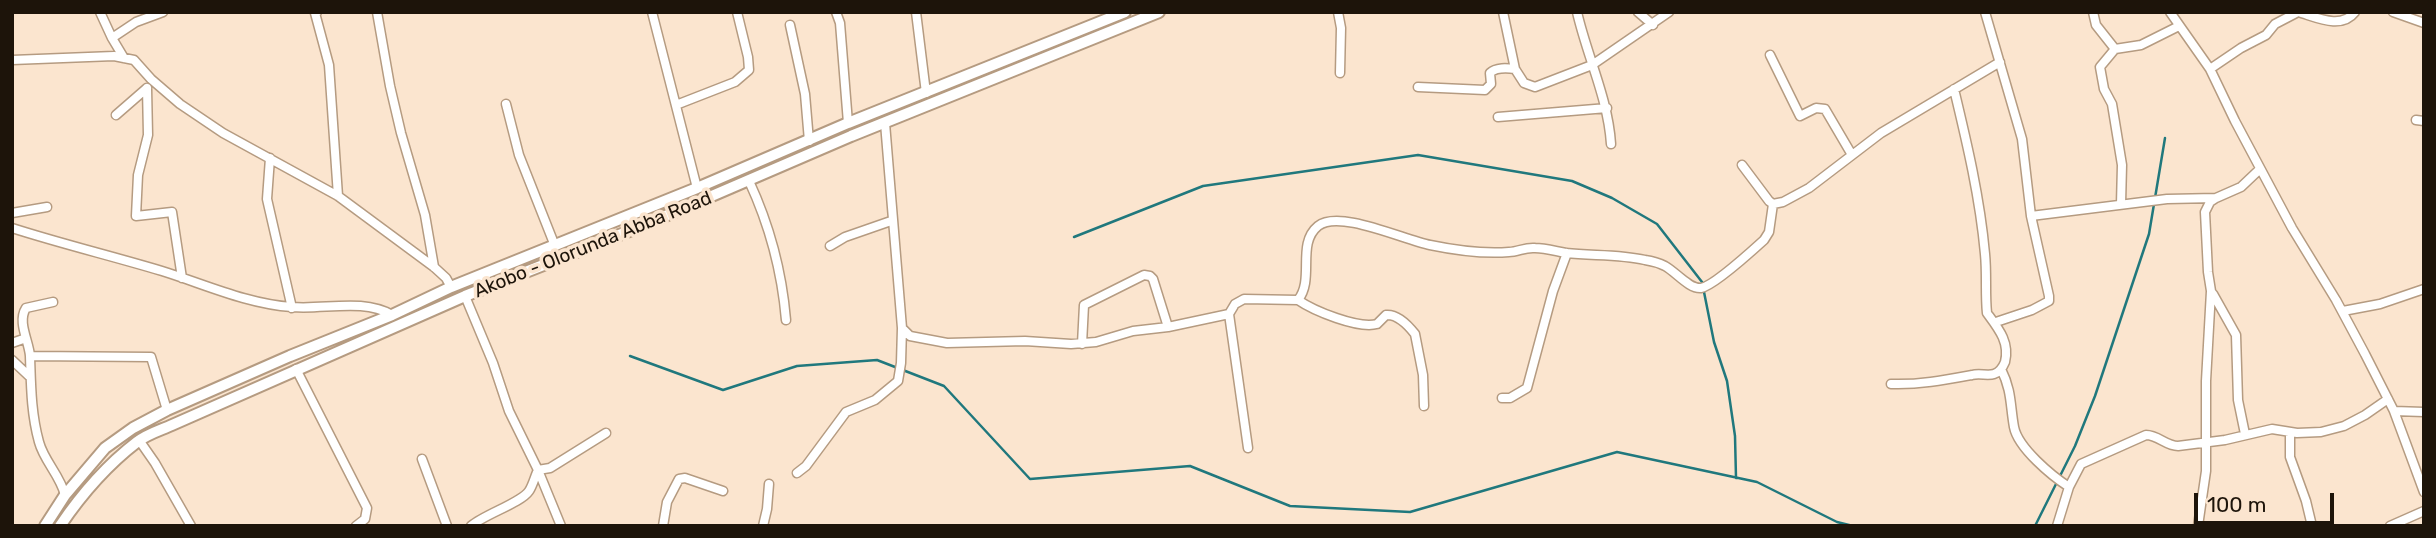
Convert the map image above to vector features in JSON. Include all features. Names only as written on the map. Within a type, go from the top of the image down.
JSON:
[{"type":"main road","name":"Akobo - Olorunda Abba Road","points":[[45,526],[65,495],[105,448],[133,428],[167,410],[392,315],[451,287],[1125,12]]},
{"type":"main road","name":"Akobo - Olorunda Abba Road","points":[[60,526],[96,480],[139,440],[465,296],[642,226],[885,123],[1159,12]]},
{"type":"main road","points":[[636,212],[642,226]]},
{"type":"street","points":[[100,12],[119,57]]},
{"type":"street","points":[[113,40],[136,22],[163,12]]},
{"type":"street","points":[[317,12],[315,13],[329,65],[338,196]]},
{"type":"street","points":[[377,12],[401,133],[425,215],[433,267]]},
{"type":"street","points":[[652,12],[697,187]]},
{"type":"street","points":[[676,105],[735,82],[749,70],[737,12]]},
{"type":"street","points":[[836,12],[840,23],[848,123]]},
{"type":"street","points":[[916,12],[926,93]]},
{"type":"street","points":[[1338,12],[1340,74]]},
{"type":"street","points":[[1503,12],[1515,69],[1524,83],[1535,88],[1592,65],[1669,12]]},
{"type":"street","points":[[1577,12],[1582,37],[1607,108],[1611,144]]},
{"type":"street","points":[[1638,12],[1653,24]]},
{"type":"street","points":[[1985,12],[2022,139],[2031,216],[2049,296],[2049,301],[2032,310],[1996,322]]},
{"type":"street","points":[[2093,12],[2096,25],[2115,49]]},
{"type":"street","points":[[2170,12],[2210,69],[2292,228],[2343,311],[2394,411],[2424,492]]},
{"type":"street","points":[[2210,69],[2266,35],[2275,24],[2298,12],[2333,22],[2343,21],[2355,12]]},
{"type":"street","points":[[2393,12],[2424,23]]},
{"type":"street","points":[[790,25],[805,94],[808,141]]},
{"type":"street","points":[[2121,204],[2122,165],[2112,104],[2104,89],[2100,67],[2115,49],[2141,45],[2179,26]]},
{"type":"street","points":[[1770,55],[1800,116],[1816,108],[1825,109],[1852,155]]},
{"type":"street","points":[[12,61],[119,57],[134,60],[180,104],[223,133],[338,196],[433,267],[446,278],[451,287]]},
{"type":"street","points":[[1773,204],[1783,202],[1809,188],[1881,133],[2000,62]]},
{"type":"street","points":[[1418,88],[1485,90],[1491,85],[1489,75],[1493,70],[1515,69]]},
{"type":"street","points":[[116,115],[147,88],[151,79]]},
{"type":"street","points":[[147,88],[148,135],[138,175],[136,216],[172,212],[182,278]]},
{"type":"street","points":[[1891,384],[1912,385],[1975,374],[1994,374],[2001,369],[2007,349],[1996,322],[1987,313],[1981,219],[1969,145],[1954,89]]},
{"type":"street","points":[[506,104],[519,155],[555,246]]},
{"type":"street","points":[[1498,117],[1607,108]]},
{"type":"street","points":[[797,473],[806,466],[846,412],[875,400],[898,382],[902,328],[891,221],[885,123]]},
{"type":"street","points":[[270,158],[267,199],[292,307]]},
{"type":"street","points":[[1742,165],[1773,204]]},
{"type":"street","points":[[2198,526],[2206,471],[2211,292],[2205,212],[2210,202],[2241,187],[2260,169]]},
{"type":"street","points":[[749,181],[762,208],[783,286],[786,320]]},
{"type":"street","points":[[2031,216],[2190,197],[2216,198]]},
{"type":"street","points":[[1298,300],[1305,292],[1308,239],[1316,227],[1326,221],[1369,227],[1412,241],[1449,248],[1510,252],[1535,248],[1646,260],[1663,265],[1692,286],[1703,287],[1764,240],[1769,232],[1773,204]]},
{"type":"street","points":[[12,214],[47,207]]},
{"type":"street","points":[[830,246],[845,237],[891,221]]},
{"type":"street","points":[[12,228],[233,295],[292,307],[365,306],[382,309],[392,315]]},
{"type":"street","points":[[1502,398],[1510,398],[1527,388],[1553,291],[1567,253]]},
{"type":"street","points":[[1082,344],[1084,305],[1144,275],[1153,279],[1168,327]]},
{"type":"street","points":[[2343,311],[2380,304],[2424,289]]},
{"type":"street","points":[[2211,292],[2236,335],[2238,400],[2245,434]]},
{"type":"street","points":[[465,296],[493,363],[509,411],[538,470],[561,526]]},
{"type":"street","points":[[902,328],[910,336],[947,342],[1025,341],[1082,344],[1133,331],[1168,327],[1228,314],[1235,304],[1244,299],[1298,300],[1329,315],[1368,326],[1377,324],[1386,314],[1394,315],[1412,330],[1423,375],[1424,406]]},
{"type":"street","points":[[53,302],[26,309],[23,313],[30,356],[32,411],[39,443],[62,482],[65,495]]},
{"type":"street","points":[[12,312],[23,313]]},
{"type":"street","points":[[1228,314],[1248,448]]},
{"type":"street","points":[[12,343],[26,338]]},
{"type":"street","points":[[30,356],[151,357],[167,410]]},
{"type":"street","points":[[12,360],[29,376]]},
{"type":"street","points":[[296,369],[367,508],[365,519],[356,526]]},
{"type":"street","points":[[2001,369],[2012,397],[2014,429],[2020,441],[2047,470],[2069,487]]},
{"type":"street","points":[[2057,526],[2069,487],[2081,464],[2146,435],[2172,446],[2225,440],[2272,429],[2321,432],[2343,426],[2388,399]]},
{"type":"street","points":[[2394,411],[2424,412]]},
{"type":"street","points":[[2290,432],[2290,457],[2306,500],[2312,526]]},
{"type":"street","points":[[538,470],[550,468],[606,433]]},
{"type":"street","points":[[139,440],[191,526]]},
{"type":"street","points":[[422,459],[447,526]]},
{"type":"street","points":[[471,526],[482,516],[518,500],[529,492],[538,470]]},
{"type":"street","points":[[663,526],[667,502],[679,479],[685,478],[723,491]]},
{"type":"street","points":[[762,526],[767,509],[769,484]]},
{"type":"street","points":[[2390,526],[2424,511]]},
{"type":"street","points":[[365,519],[373,526]]},
{"type":"waterway","points":[[2035,526],[2075,446],[2095,396],[2149,234],[2165,138]]},
{"type":"waterway","points":[[1074,237],[1203,186],[1418,155],[1572,181],[1612,198],[1657,224],[1702,282],[1714,342],[1727,381],[1735,436],[1736,478]]},
{"type":"waterway","points":[[630,356],[723,390],[797,366],[877,360],[944,386],[1030,479],[1190,466],[1290,506],[1410,512],[1617,452],[1757,482],[1837,522],[1853,526]]}]
